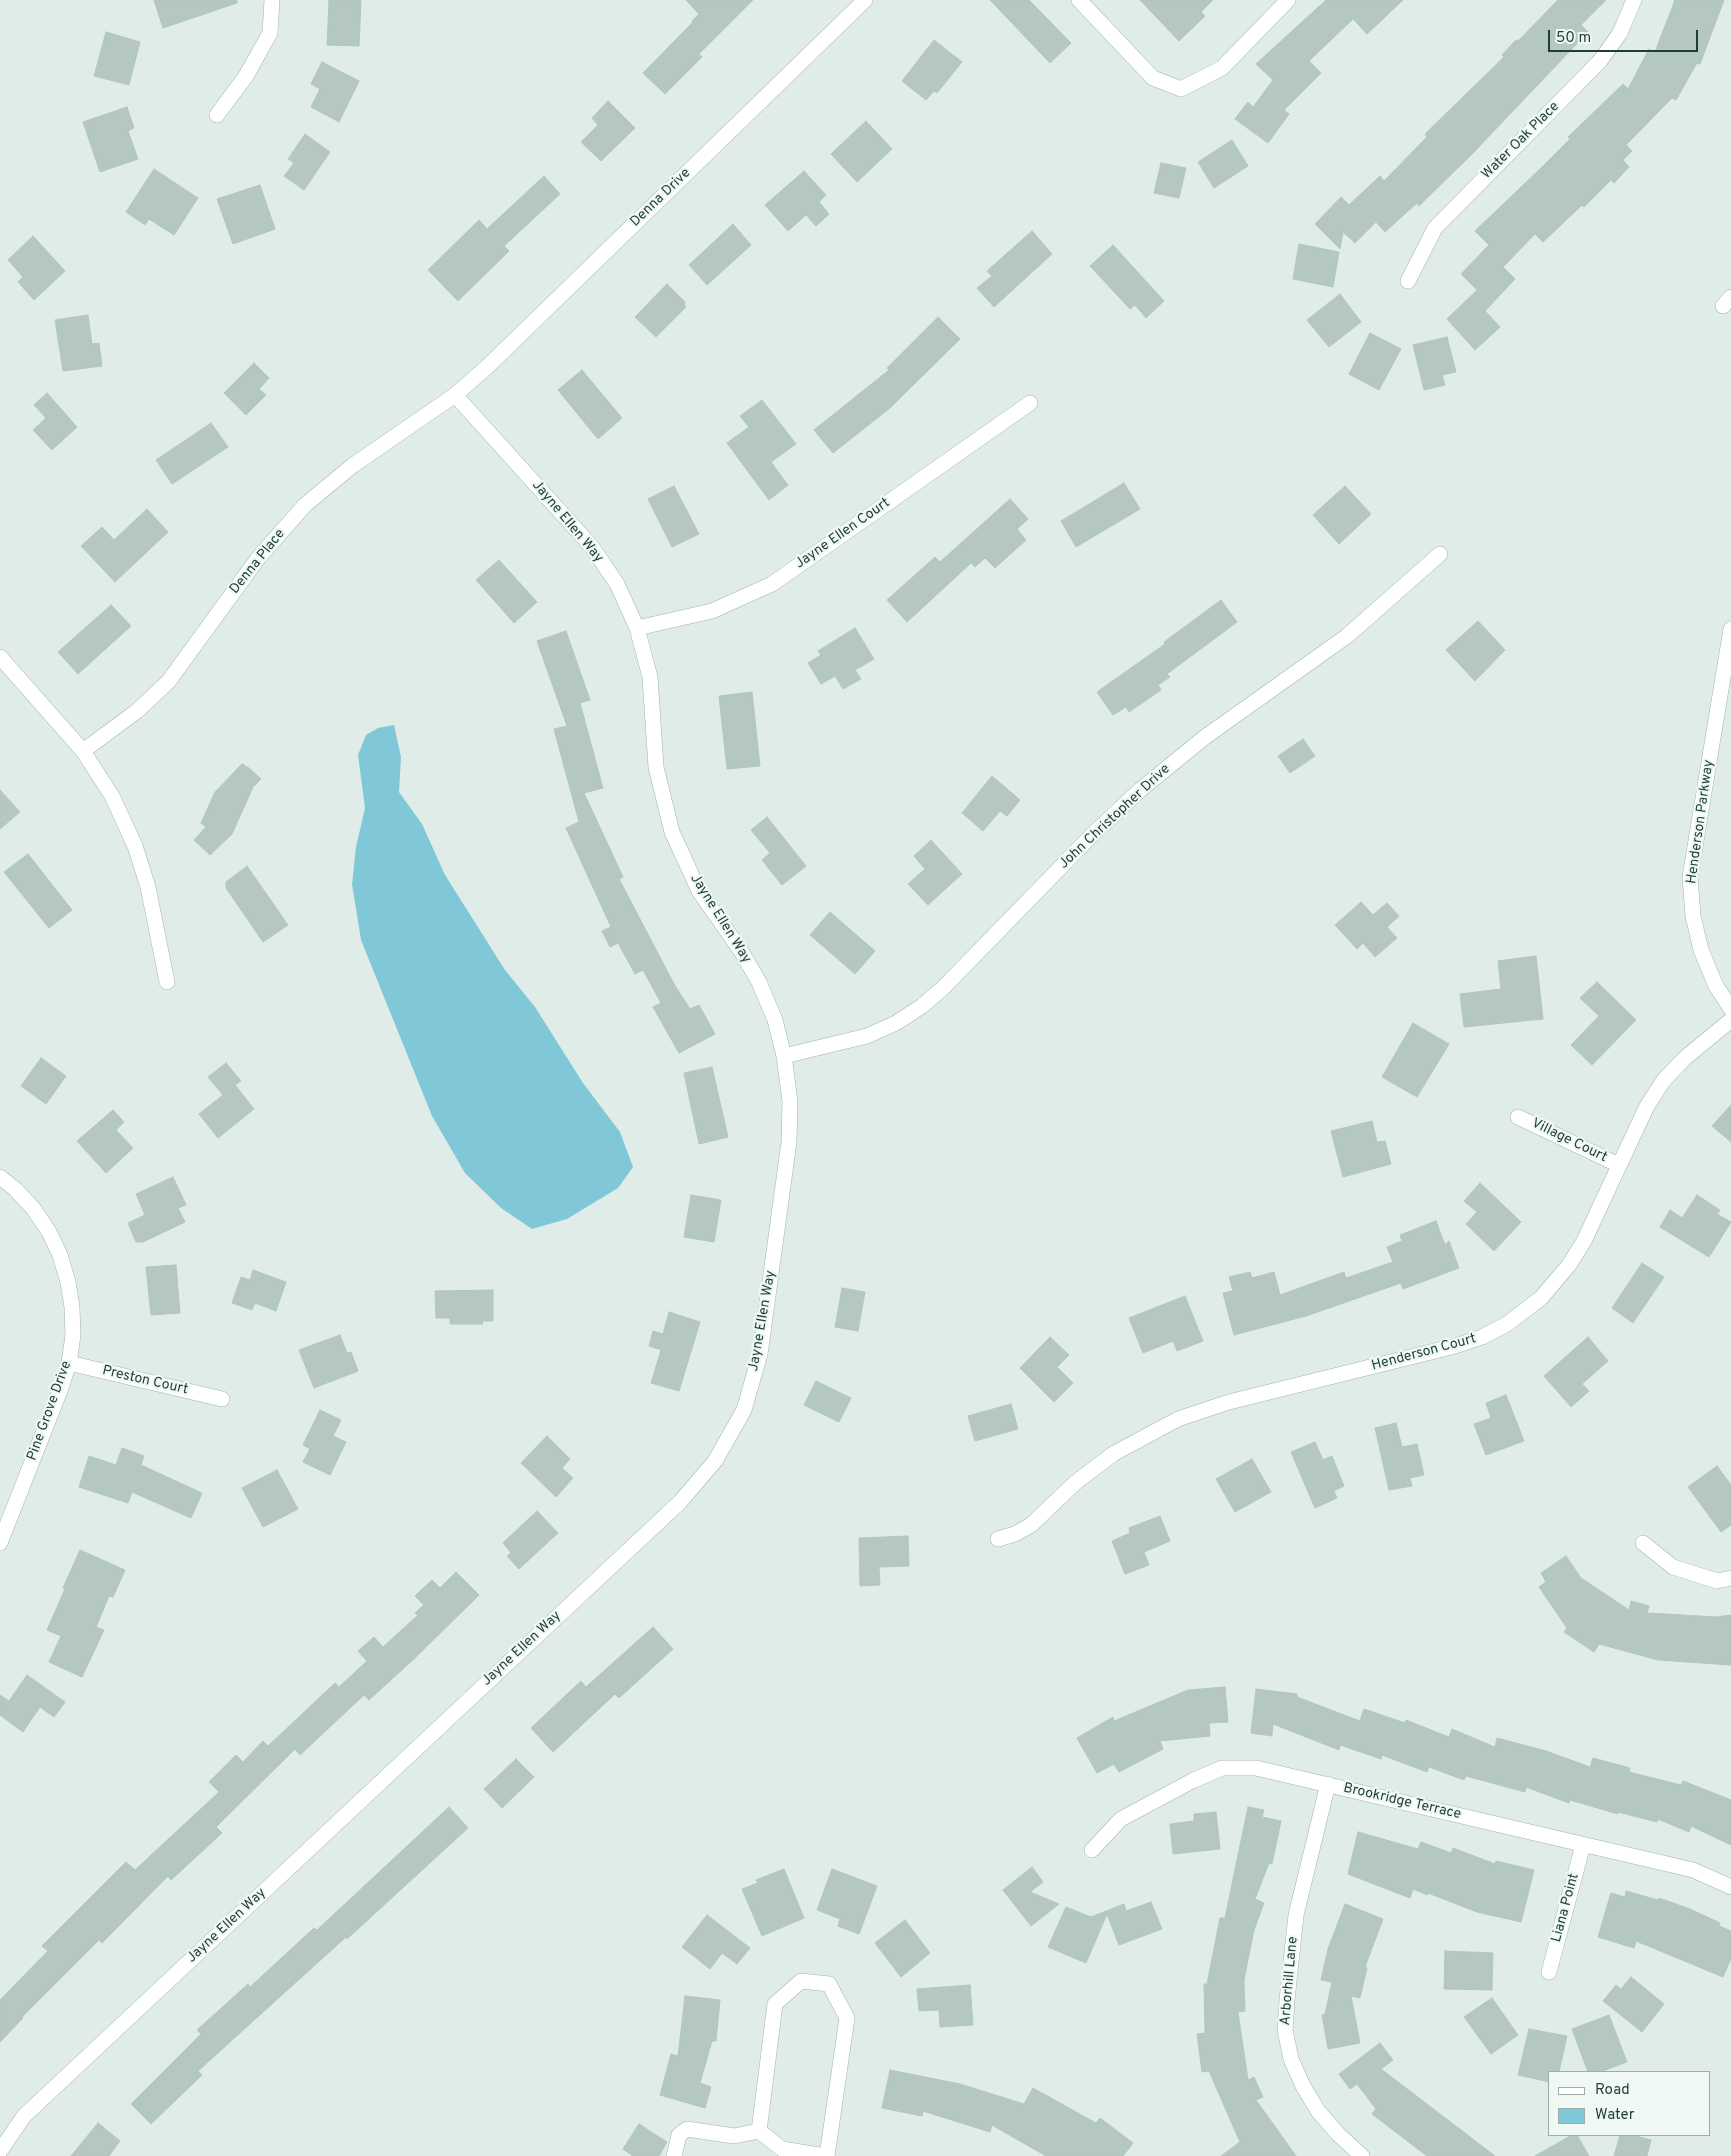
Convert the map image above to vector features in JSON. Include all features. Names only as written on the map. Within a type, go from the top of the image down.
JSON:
[{"type":"street","points":[[217,115],[246,76],[270,33],[272,0]]},
{"type":"street","name":"Denna Drive","points":[[455,395],[488,366],[865,0]]},
{"type":"street","points":[[1079,0],[1153,78],[1181,89],[1222,68],[1288,0]]},
{"type":"street","name":"Water Oak Place","points":[[1408,281],[1435,228],[1600,61],[1620,32],[1634,0]]},
{"type":"street","name":"Jayne Ellen Way","points":[[0,2150],[24,2116],[672,1509],[716,1461],[744,1410],[760,1354],[789,1142],[790,1101],[784,1056],[775,1020],[759,982],[741,951],[699,891],[672,832],[656,766],[650,677],[637,628],[617,584],[592,547],[455,395]]},
{"type":"street","name":"Denna Place","points":[[83,751],[137,711],[168,682],[259,556],[306,505],[352,466],[455,395]]},
{"type":"street","name":"Jayne Ellen Court","points":[[637,628],[712,611],[772,584],[1030,403]]},
{"type":"street","name":"John Christopher Drive","points":[[784,1056],[867,1036],[896,1023],[922,1006],[943,988],[1090,837],[1140,790],[1206,737],[1347,636],[1440,554]]},
{"type":"street","name":"Henderson Parkway","points":[[1731,629],[1690,877],[1693,916],[1701,950],[1716,986],[1731,1009]]},
{"type":"street","points":[[0,657],[83,751],[112,796],[135,846],[148,886],[167,982]]},
{"type":"street","name":"Henderson Court","points":[[998,1539],[1015,1534],[1031,1525],[1075,1483],[1112,1454],[1178,1419],[1229,1402],[1455,1346],[1482,1337],[1507,1324],[1541,1298],[1569,1265],[1584,1241],[1646,1108],[1663,1081],[1685,1058],[1731,1020]]},
{"type":"street","name":"Village Court","points":[[1518,1117],[1619,1165]]},
{"type":"street","name":"Pine Grove Drive","points":[[0,1176],[16,1189],[33,1208],[49,1232],[60,1254],[68,1282],[72,1307],[73,1335],[69,1363],[61,1388],[0,1543]]},
{"type":"street","name":"Preston Court","points":[[69,1363],[222,1399]]},
{"type":"street","points":[[1643,1543],[1673,1567],[1716,1581],[1731,1578]]},
{"type":"street","name":"Brookridge Terrace","points":[[1092,1850],[1121,1820],[1165,1794],[1222,1768],[1256,1768],[1693,1870],[1731,1887]]},
{"type":"street","name":"Arborhill Lane","points":[[1328,1784],[1296,1915],[1286,2000],[1285,2030],[1291,2059],[1303,2086],[1318,2112],[1362,2156]]},
{"type":"street","name":"Liana Point","points":[[1549,1972],[1583,1845]]},
{"type":"street","points":[[674,2156],[679,2136],[687,2129],[734,2136],[759,2131],[782,2149],[826,2156],[847,2018],[829,1984],[801,1981],[775,2004],[759,2131]]},
{"type":"water","points":[[394,725],[401,757],[399,792],[422,824],[445,875],[505,970],[535,1007],[583,1083],[620,1132],[633,1167],[618,1188],[567,1219],[532,1229],[501,1208],[465,1173],[432,1116],[361,940],[352,884],[356,847],[365,808],[358,755],[366,735],[378,728]]},
{"type":"building","points":[[154,0],[237,0],[237,3],[163,28]]},
{"type":"building","points":[[329,0],[361,0],[359,46],[327,45]]},
{"type":"building","points":[[686,0],[753,0],[699,54],[702,57],[665,94],[643,73],[699,14]]},
{"type":"building","points":[[990,0],[1029,0],[1071,43],[1050,63]]},
{"type":"building","points":[[1140,0],[1213,0],[1201,12],[1205,16],[1179,41]]},
{"type":"building","points":[[1326,0],[1403,0],[1367,34],[1353,19],[1309,61],[1321,73],[1284,110],[1289,114],[1268,143],[1235,119],[1248,102],[1253,107],[1273,80],[1256,64]]},
{"type":"building","points":[[1558,0],[1606,0],[1581,25],[1588,32],[1473,153],[1419,206],[1417,203],[1385,232],[1376,222],[1355,243],[1343,232],[1340,249],[1315,224],[1341,197],[1349,205],[1380,176],[1384,181],[1427,137],[1425,134],[1504,57],[1502,55],[1516,40],[1518,41]]},
{"type":"building","points":[[1675,0],[1724,0],[1700,64],[1697,63],[1676,100],[1672,98],[1626,145],[1632,151],[1623,160],[1629,167],[1614,183],[1611,180],[1584,207],[1582,205],[1543,242],[1535,234],[1503,267],[1515,279],[1485,311],[1500,327],[1475,350],[1447,319],[1477,290],[1461,274],[1489,245],[1475,231],[1542,167],[1570,139],[1568,137],[1623,84],[1628,89],[1649,49],[1655,52]]},
{"type":"building","points":[[106,32],[140,42],[129,85],[94,76]]},
{"type":"building","points":[[934,40],[962,62],[937,93],[934,91],[926,100],[902,81]]},
{"type":"building","points":[[322,62],[359,81],[339,122],[311,107],[320,89],[311,84]]},
{"type":"building","points":[[608,101],[635,128],[601,161],[581,142],[598,125],[592,118]]},
{"type":"building","points":[[127,107],[134,128],[128,131],[138,159],[100,172],[83,122]]},
{"type":"building","points":[[866,121],[892,149],[857,182],[831,154]]},
{"type":"building","points":[[305,134],[330,152],[304,190],[284,176],[294,163],[288,159]]},
{"type":"building","points":[[1232,140],[1248,166],[1214,188],[1198,162]]},
{"type":"building","points":[[1161,163],[1186,168],[1179,198],[1154,193]]},
{"type":"building","points":[[154,169],[198,198],[174,235],[149,219],[145,225],[126,212]]},
{"type":"building","points":[[804,171],[826,195],[819,202],[829,214],[816,226],[806,215],[788,231],[765,205]]},
{"type":"building","points":[[544,176],[560,194],[504,246],[509,251],[458,301],[428,270],[479,220],[487,229]]},
{"type":"building","points":[[260,185],[275,229],[233,244],[217,199]]},
{"type":"building","points":[[733,224],[751,245],[707,285],[689,265]]},
{"type":"building","points":[[1032,231],[1052,254],[994,307],[977,288],[992,276],[987,271]]},
{"type":"building","points":[[33,236],[65,271],[34,300],[18,282],[23,277],[8,260]]},
{"type":"building","points":[[1299,244],[1339,252],[1333,287],[1293,279]]},
{"type":"building","points":[[1113,245],[1164,301],[1146,318],[1135,305],[1130,309],[1090,266]]},
{"type":"building","points":[[667,284],[685,302],[685,308],[656,337],[635,317]]},
{"type":"building","points":[[1340,294],[1361,322],[1329,347],[1307,320]]},
{"type":"building","points":[[88,315],[92,344],[99,343],[102,366],[63,371],[55,320]]},
{"type":"building","points":[[938,317],[960,339],[890,408],[833,453],[814,430],[889,370],[887,368]]},
{"type":"building","points":[[1370,333],[1401,349],[1379,390],[1349,374]]},
{"type":"building","points":[[1447,337],[1456,372],[1442,375],[1445,385],[1424,390],[1413,345]]},
{"type":"building","points":[[254,363],[269,378],[259,389],[266,395],[246,415],[224,393]]},
{"type":"building","points":[[582,370],[622,418],[598,439],[558,390]]},
{"type":"building","points":[[47,393],[77,427],[52,450],[33,430],[46,418],[34,405]]},
{"type":"building","points":[[762,400],[796,444],[771,462],[788,485],[769,500],[727,443],[749,427],[740,416]]},
{"type":"building","points":[[211,423],[228,447],[172,484],[156,460]]},
{"type":"building","points":[[1124,483],[1140,509],[1076,547],[1061,521]]},
{"type":"building","points":[[674,486],[699,534],[672,547],[648,499]]},
{"type":"building","points":[[1345,486],[1371,514],[1339,544],[1313,515]]},
{"type":"building","points":[[1010,499],[1028,519],[1017,529],[1026,540],[995,568],[985,558],[975,567],[971,563],[907,622],[887,600],[935,557],[940,562]]},
{"type":"building","points":[[147,509],[168,532],[115,582],[81,546],[102,527],[114,540]]},
{"type":"building","points":[[499,560],[537,602],[514,623],[476,580]]},
{"type":"building","points":[[1221,600],[1237,622],[1167,674],[1170,677],[1158,685],[1161,690],[1129,712],[1126,707],[1113,715],[1097,692],[1165,644],[1164,642]]},
{"type":"building","points":[[111,605],[131,626],[78,674],[58,652]]},
{"type":"building","points":[[1478,621],[1505,650],[1475,681],[1446,650]]},
{"type":"building","points":[[855,628],[874,659],[855,670],[861,679],[843,689],[835,676],[821,684],[808,663],[821,655],[818,651]]},
{"type":"building","points":[[566,631],[590,700],[580,703],[603,788],[584,793],[623,877],[619,879],[674,984],[690,1009],[699,1005],[715,1034],[679,1053],[653,1007],[661,1003],[643,970],[635,974],[618,943],[610,947],[602,931],[611,927],[566,828],[579,822],[554,729],[567,726],[537,641]]},
{"type":"building","points":[[752,692],[760,766],[727,769],[719,696]]},
{"type":"building","points":[[1303,739],[1315,756],[1290,773],[1278,756]]},
{"type":"building","points":[[242,764],[261,779],[253,787],[232,834],[210,855],[194,840],[206,827],[201,823],[215,792]]},
{"type":"building","points":[[992,776],[1020,800],[1007,816],[1000,811],[983,831],[962,813]]},
{"type":"building","points":[[0,790],[20,812],[0,829]]},
{"type":"building","points":[[767,817],[806,866],[782,885],[762,860],[770,853],[751,830]]},
{"type":"building","points":[[931,840],[962,874],[928,905],[908,884],[925,869],[914,856]]},
{"type":"building","points":[[28,854],[72,910],[49,928],[4,872]]},
{"type":"building","points":[[247,866],[288,925],[263,942],[226,888],[226,882]]},
{"type":"building","points":[[1361,902],[1373,915],[1387,903],[1399,916],[1387,927],[1397,938],[1375,957],[1363,943],[1357,949],[1335,925]]},
{"type":"building","points":[[830,912],[875,951],[855,974],[810,935]]},
{"type":"building","points":[[1536,956],[1543,1019],[1464,1027],[1460,994],[1501,989],[1498,961]]},
{"type":"building","points":[[1597,982],[1636,1020],[1592,1065],[1571,1045],[1599,1016],[1580,998]]},
{"type":"building","points":[[1413,1023],[1449,1044],[1417,1097],[1382,1077]]},
{"type":"building","points":[[41,1058],[66,1076],[46,1104],[21,1086]]},
{"type":"building","points":[[226,1063],[241,1081],[235,1085],[254,1109],[218,1138],[199,1114],[223,1095],[208,1077]]},
{"type":"building","points":[[712,1067],[728,1137],[699,1144],[684,1073]]},
{"type":"building","points":[[1731,1105],[1731,1142],[1712,1126]]},
{"type":"building","points":[[113,1110],[124,1122],[116,1130],[133,1148],[106,1173],[77,1141]]},
{"type":"building","points":[[1372,1121],[1377,1142],[1385,1141],[1391,1164],[1343,1177],[1331,1131]]},
{"type":"building","points":[[173,1177],[186,1205],[178,1208],[185,1222],[143,1242],[136,1242],[128,1223],[145,1215],[136,1194]]},
{"type":"building","points":[[1480,1183],[1521,1222],[1494,1251],[1466,1224],[1477,1212],[1464,1201]]},
{"type":"building","points":[[691,1195],[721,1200],[714,1242],[684,1237]]},
{"type":"building","points":[[1697,1195],[1720,1210],[1717,1214],[1731,1222],[1709,1257],[1660,1227],[1670,1210],[1682,1218]]},
{"type":"building","points":[[1436,1221],[1445,1245],[1449,1241],[1459,1268],[1403,1289],[1401,1283],[1306,1316],[1234,1335],[1223,1293],[1233,1291],[1229,1277],[1250,1272],[1252,1278],[1274,1272],[1280,1295],[1344,1272],[1346,1278],[1393,1262],[1387,1247],[1402,1241],[1400,1235]]},
{"type":"building","points":[[1642,1263],[1664,1277],[1633,1323],[1612,1308]]},
{"type":"building","points":[[176,1265],[180,1313],[151,1315],[146,1267]]},
{"type":"building","points":[[253,1270],[286,1282],[276,1311],[255,1303],[252,1310],[232,1303],[241,1277],[250,1280]]},
{"type":"building","points":[[842,1288],[865,1292],[858,1331],[835,1327]]},
{"type":"building","points":[[493,1290],[493,1321],[482,1321],[483,1324],[450,1324],[450,1318],[436,1318],[435,1291]]},
{"type":"building","points":[[1185,1296],[1203,1341],[1177,1351],[1173,1341],[1143,1353],[1129,1318]]},
{"type":"building","points":[[669,1312],[700,1322],[679,1391],[651,1383],[661,1350],[649,1346],[653,1331],[663,1334]]},
{"type":"building","points":[[340,1335],[347,1353],[351,1352],[358,1371],[314,1388],[299,1350]]},
{"type":"building","points":[[1050,1337],[1069,1355],[1057,1367],[1073,1383],[1054,1402],[1020,1368]]},
{"type":"building","points":[[1588,1337],[1608,1361],[1582,1384],[1589,1391],[1571,1407],[1544,1376]]},
{"type":"building","points":[[816,1381],[851,1398],[839,1422],[804,1405]]},
{"type":"building","points":[[1506,1395],[1524,1441],[1486,1455],[1474,1424],[1491,1418],[1486,1403]]},
{"type":"building","points":[[1011,1404],[1018,1429],[975,1441],[968,1416]]},
{"type":"building","points":[[320,1410],[341,1420],[333,1436],[346,1442],[330,1475],[303,1462],[310,1449],[303,1445]]},
{"type":"building","points":[[1396,1423],[1402,1447],[1417,1444],[1424,1475],[1410,1478],[1412,1486],[1389,1490],[1375,1428]]},
{"type":"building","points":[[547,1436],[570,1459],[562,1468],[573,1478],[556,1497],[521,1463]]},
{"type":"building","points":[[1315,1442],[1323,1460],[1332,1456],[1344,1486],[1334,1491],[1337,1498],[1315,1508],[1291,1452]]},
{"type":"building","points":[[122,1448],[144,1456],[141,1465],[202,1493],[191,1518],[132,1492],[128,1503],[79,1487],[89,1456],[116,1465]]},
{"type":"building","points":[[1252,1459],[1271,1492],[1235,1512],[1216,1479]]},
{"type":"building","points":[[1717,1466],[1731,1485],[1731,1525],[1721,1532],[1688,1487]]},
{"type":"building","points":[[277,1470],[298,1509],[263,1527],[242,1488]]},
{"type":"building","points":[[537,1511],[558,1533],[519,1569],[507,1556],[511,1553],[503,1543]]},
{"type":"building","points":[[1160,1516],[1170,1541],[1144,1552],[1149,1565],[1125,1574],[1112,1541],[1130,1533],[1129,1528]]},
{"type":"building","points":[[908,1536],[909,1566],[879,1567],[880,1585],[860,1586],[859,1538]]},
{"type":"building","points":[[80,1550],[125,1570],[113,1597],[109,1596],[96,1627],[104,1630],[82,1677],[49,1662],[61,1636],[47,1630]]},
{"type":"building","points":[[1566,1556],[1581,1578],[1629,1610],[1631,1601],[1649,1606],[1647,1613],[1716,1617],[1731,1615],[1731,1665],[1658,1660],[1599,1644],[1594,1652],[1564,1632],[1567,1628],[1539,1587],[1546,1582],[1541,1573]]},
{"type":"building","points":[[456,1572],[479,1595],[369,1700],[364,1695],[300,1755],[295,1749],[216,1827],[222,1833],[171,1880],[168,1876],[102,1943],[99,1940],[22,2017],[0,2042],[0,2000],[48,1951],[42,1946],[126,1862],[135,1870],[219,1792],[209,1782],[236,1755],[243,1762],[263,1741],[268,1746],[335,1683],[339,1687],[367,1661],[358,1651],[374,1637],[383,1647],[418,1615],[415,1613],[424,1605],[415,1596],[432,1580],[440,1588]]},
{"type":"building","points":[[653,1627],[673,1649],[619,1698],[615,1694],[553,1752],[531,1728],[581,1681],[586,1687]]},
{"type":"building","points":[[27,1675],[65,1702],[54,1717],[40,1707],[23,1732],[0,1715],[0,1695],[9,1701]]},
{"type":"building","points":[[1225,1687],[1228,1722],[1209,1723],[1210,1736],[1160,1741],[1163,1749],[1119,1772],[1114,1764],[1097,1773],[1077,1738],[1113,1717],[1114,1721],[1188,1690]]},
{"type":"building","points":[[1256,1689],[1297,1694],[1297,1697],[1360,1721],[1364,1709],[1405,1723],[1406,1720],[1449,1737],[1452,1729],[1495,1747],[1497,1738],[1546,1751],[1590,1767],[1593,1758],[1630,1768],[1629,1772],[1681,1785],[1683,1781],[1731,1800],[1731,1845],[1691,1826],[1689,1832],[1658,1819],[1657,1822],[1618,1812],[1618,1814],[1570,1800],[1569,1803],[1526,1787],[1525,1792],[1466,1776],[1464,1780],[1429,1767],[1427,1772],[1382,1755],[1381,1759],[1340,1745],[1339,1750],[1273,1724],[1272,1736],[1251,1733]]},
{"type":"building","points":[[516,1759],[534,1777],[502,1808],[484,1789]]},
{"type":"building","points":[[449,1807],[468,1828],[347,1939],[346,1937],[198,2071],[202,2075],[151,2124],[131,2104],[201,2034],[197,2030],[248,1984],[250,1987],[314,1928],[317,1930]]},
{"type":"building","points":[[1248,1807],[1264,1810],[1262,1817],[1281,1821],[1272,1864],[1269,1863],[1255,1899],[1264,1903],[1254,1930],[1244,1980],[1245,2011],[1238,2012],[1248,2080],[1254,2077],[1263,2097],[1256,2100],[1296,2156],[1221,2156],[1240,2142],[1209,2071],[1202,2072],[1197,2034],[1205,2033],[1204,1984],[1207,1984],[1220,1918],[1225,1918]]},
{"type":"building","points":[[1216,1812],[1220,1849],[1173,1854],[1170,1824],[1194,1821],[1194,1814]]},
{"type":"building","points":[[1358,1832],[1418,1849],[1421,1842],[1451,1853],[1453,1848],[1495,1864],[1496,1861],[1534,1870],[1521,1922],[1477,1912],[1413,1889],[1410,1898],[1348,1874]]},
{"type":"building","points":[[1032,1867],[1043,1882],[1030,1892],[1059,1904],[1031,1926],[1003,1890]]},
{"type":"building","points":[[784,1869],[804,1918],[762,1936],[742,1889],[758,1883],[756,1880]]},
{"type":"building","points":[[832,1869],[877,1886],[859,1934],[838,1926],[840,1919],[817,1910]]},
{"type":"building","points":[[1626,1891],[1658,1900],[1659,1898],[1690,1909],[1720,1923],[1719,1926],[1731,1931],[1731,1958],[1723,1977],[1636,1941],[1634,1948],[1598,1937],[1611,1893],[1625,1897]]},
{"type":"building","points":[[1151,1902],[1162,1929],[1119,1945],[1107,1914],[1086,1963],[1048,1947],[1066,1907],[1091,1917],[1124,1904],[1126,1911]]},
{"type":"building","points":[[1345,1904],[1383,1919],[1365,1967],[1367,1968],[1360,1998],[1351,1996],[1360,2043],[1328,2049],[1322,2015],[1325,2014],[1332,1982],[1321,1980],[1328,1949]]},
{"type":"building","points":[[707,1915],[750,1948],[737,1964],[722,1953],[710,1969],[682,1947]]},
{"type":"building","points":[[905,1920],[930,1953],[901,1977],[875,1943]]},
{"type":"building","points":[[1445,1951],[1493,1953],[1492,1990],[1444,1989]]},
{"type":"building","points":[[1631,1977],[1664,2004],[1642,2032],[1603,2001],[1616,1985],[1621,1989]]},
{"type":"building","points":[[970,1985],[973,2025],[940,2027],[939,2010],[919,2011],[917,1989]]},
{"type":"building","points":[[685,1996],[720,2000],[716,2041],[712,2041],[700,2083],[711,2087],[705,2108],[660,2095],[671,2054],[678,2056]]},
{"type":"building","points":[[1492,1998],[1518,2035],[1491,2054],[1464,2017]]},
{"type":"building","points":[[1609,2015],[1627,2062],[1603,2071],[1588,2071],[1572,2029]]},
{"type":"building","points":[[1529,2029],[1567,2036],[1559,2071],[1548,2071],[1548,2082],[1518,2075]]},
{"type":"building","points":[[1380,2043],[1393,2060],[1381,2069],[1495,2156],[1427,2156],[1372,2114],[1376,2109],[1357,2084],[1350,2089],[1339,2074]]},
{"type":"building","points":[[890,2070],[960,2084],[1024,2104],[1033,2088],[1096,2123],[1100,2118],[1133,2143],[1123,2156],[1046,2156],[992,2125],[990,2132],[923,2111],[922,2116],[882,2108]]},
{"type":"building","points":[[98,2123],[120,2141],[109,2156],[71,2156]]},
{"type":"building","points":[[639,2124],[667,2142],[659,2156],[633,2156],[623,2149]]},
{"type":"building","points":[[1570,2136],[1578,2136],[1589,2156],[1535,2156]]},
{"type":"building","points":[[1620,2136],[1636,2136],[1651,2140],[1647,2156],[1614,2156]]}]
